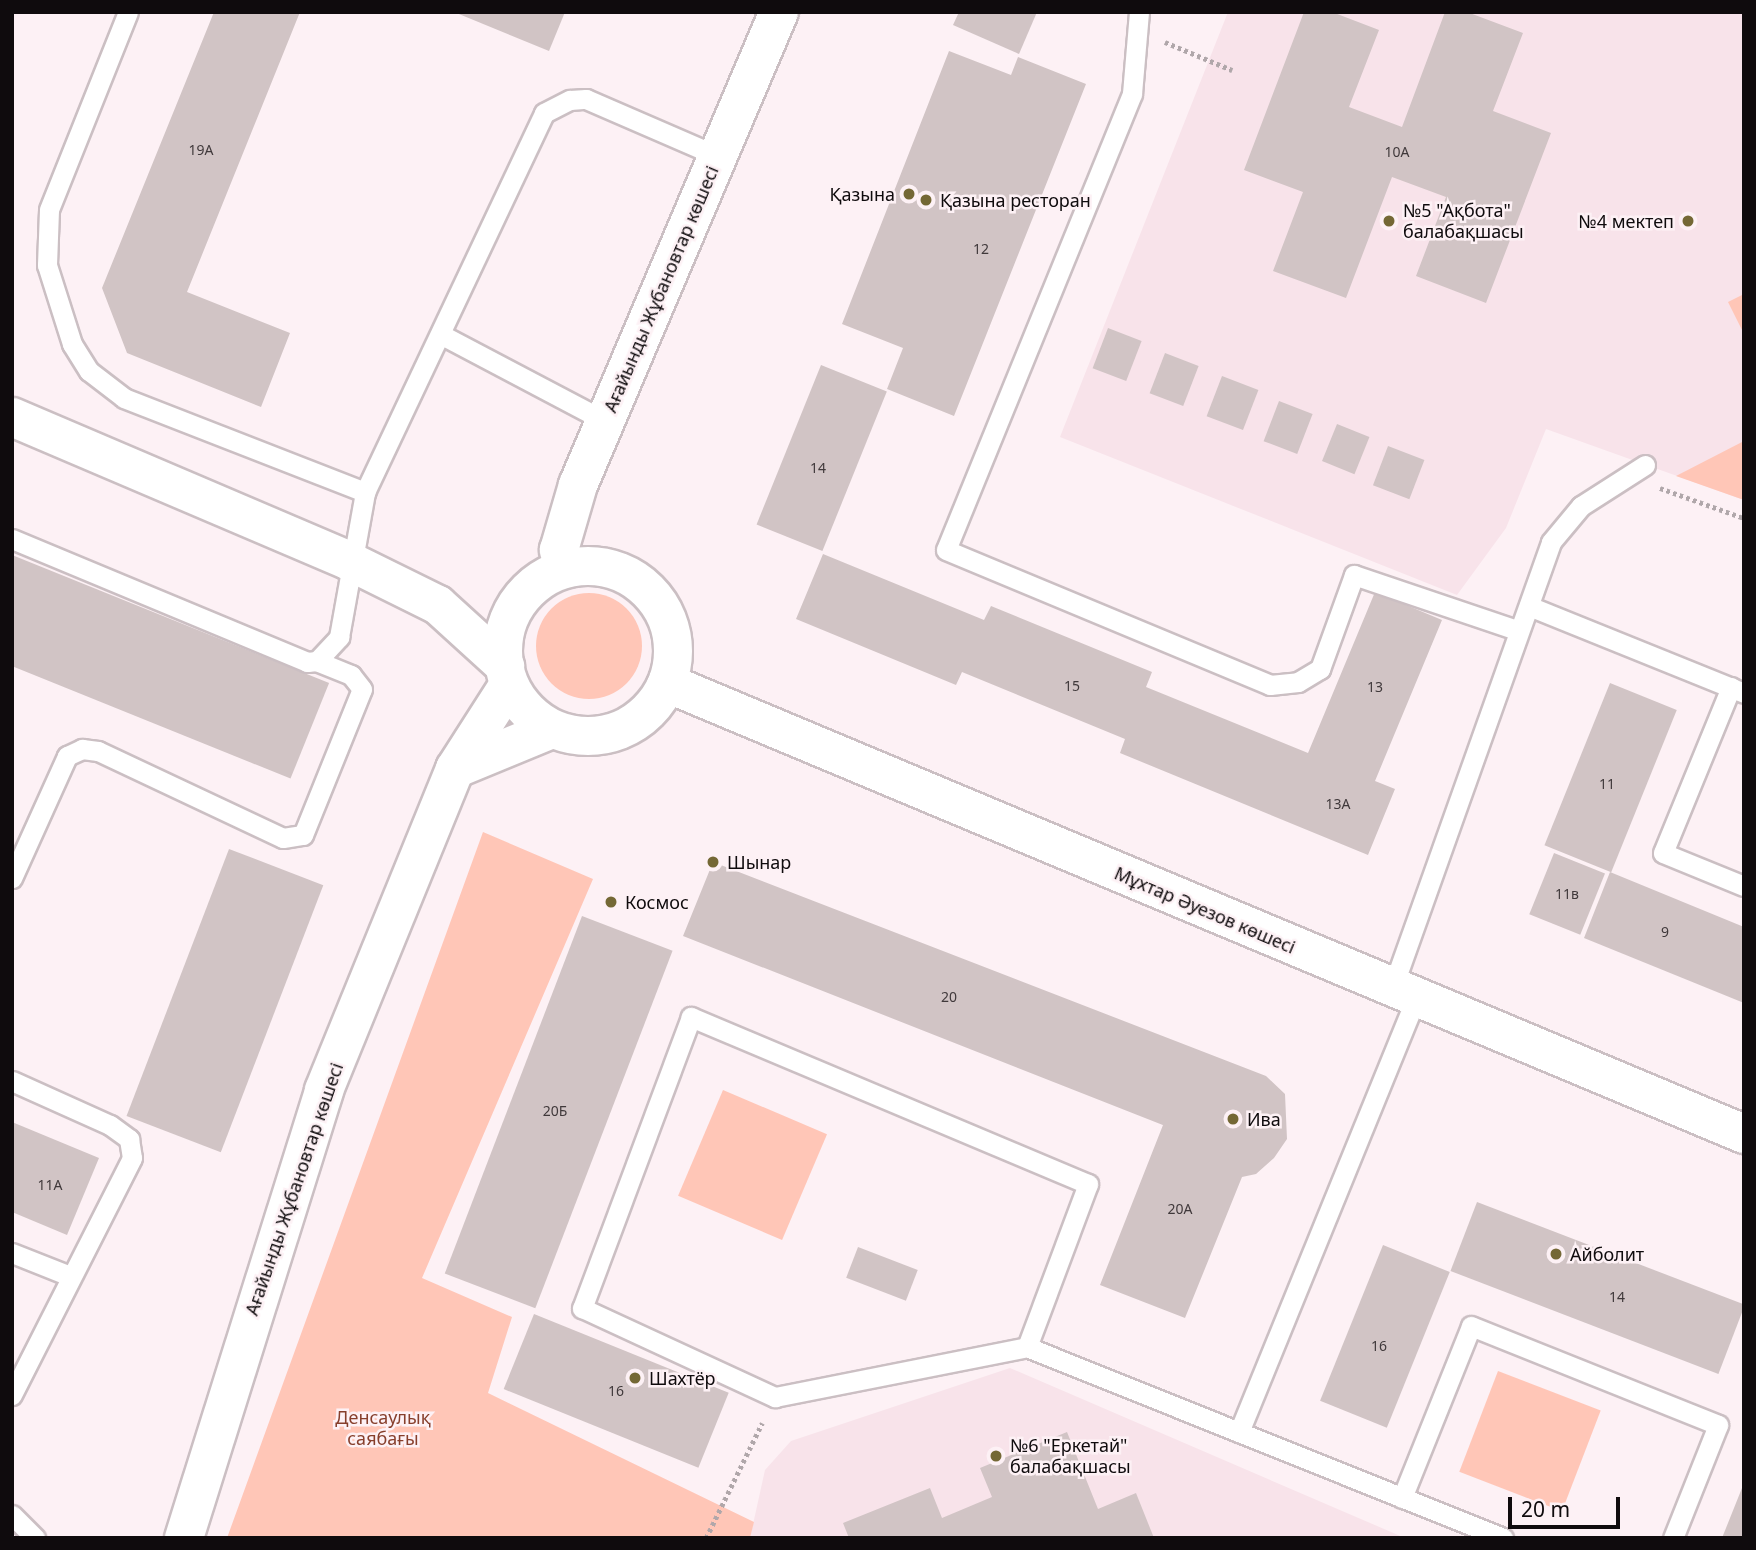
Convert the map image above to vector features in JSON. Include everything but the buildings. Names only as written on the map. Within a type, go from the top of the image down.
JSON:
[{"type":"street","name":"Ағайынды Жұбановтар көшесі","points":[[564,569],[559,550],[562,530],[605,421],[779,12]]},
{"type":"street","points":[[12,416],[349,561],[438,605],[507,676],[527,712],[552,729],[583,737],[610,734],[643,715],[667,683],[673,652],[667,618],[648,590],[616,571],[590,566],[564,569],[537,583],[515,607],[504,632],[507,676]]},
{"type":"street","points":[[438,605],[515,607]]},
{"type":"street","name":"Ағайынды Жұбановтар көшесі","points":[[184,1538],[222,1403],[324,1090],[455,769],[507,676]]},
{"type":"street","name":"Мұхтар Әуезов көшесі","points":[[667,683],[1744,1135]]},
{"type":"street","points":[[455,769],[552,729]]},
{"type":"lane","points":[[128,12],[49,210],[47,265],[72,344],[89,370],[124,398],[365,492]]},
{"type":"lane","points":[[1138,21],[1132,94],[946,550],[1270,685],[1298,682],[1320,669],[1354,575],[1519,631]]},
{"type":"lane","points":[[317,661],[339,637],[349,561],[365,492],[442,335],[544,113],[569,100],[586,99],[718,156]]},
{"type":"lane","points":[[442,335],[605,421]]},
{"type":"lane","points":[[1239,1432],[1404,994],[1519,631],[1551,542],[1581,506],[1645,465]]},
{"type":"lane","points":[[12,539],[307,662],[317,661],[351,676],[362,689],[303,835],[283,838],[98,751],[82,749],[67,756],[12,878]]},
{"type":"lane","points":[[1528,606],[1737,690],[1663,853],[1744,886]]},
{"type":"lane","points":[[1027,1347],[1088,1184],[691,1017],[582,1308],[775,1397],[1027,1347],[1503,1538]]},
{"type":"lane","points":[[12,1081],[110,1125],[129,1139],[132,1158],[12,1395]]},
{"type":"lane","points":[[12,1253],[70,1276]]},
{"type":"lane","points":[[1402,1497],[1471,1326],[1718,1424],[1673,1538]]},
{"type":"lane","points":[[12,1515],[35,1538]]},
{"type":"path","points":[[1138,21],[1231,70]]},
{"type":"path","points":[[1626,476],[1744,518]]},
{"type":"path","points":[[706,1538],[775,1397]]},
{"type":"shaded area","name":"№5 \"Ақбота\" балабақшасы","points":[[1228,12],[1744,12],[1744,500],[1546,429],[1506,528],[1457,595],[1060,437]]},
{"type":"shaded area","name":"№6 \"Еркетай\" балабақшасы","points":[[1010,1368],[1405,1538],[750,1538],[765,1470],[791,1441]]},
{"type":"green space","points":[[1744,294],[1744,334],[1728,302]]},
{"type":"green space","points":[[1744,441],[1744,500],[1676,476]]},
{"type":"green space","points":[[589,593],[609,597],[627,608],[638,626],[642,646],[638,666],[627,684],[609,695],[589,699],[569,695],[551,684],[540,666],[536,646],[540,626],[551,608],[569,597]]},
{"type":"green space","name":"Денсаулық саябағы","points":[[483,832],[593,879],[422,1278],[512,1317],[488,1393],[754,1522],[750,1538],[227,1538]]},
{"type":"green space","points":[[723,1090],[827,1134],[782,1240],[678,1196]]},
{"type":"green space","points":[[1498,1371],[1601,1410],[1562,1511],[1459,1472]]},
{"type":"place","name":"Қазына","points":[[909,194]]},
{"type":"place","name":"Қазына ресторан","points":[[926,200]]},
{"type":"place","name":"№5 \"Ақбота\" балабақшасы","points":[[1389,221]]},
{"type":"place","name":"№4 мектеп","points":[[1688,221]]},
{"type":"place","name":"Шынар","points":[[713,862]]},
{"type":"place","name":"Космос","points":[[611,902]]},
{"type":"place","name":"Ива","points":[[1233,1119]]},
{"type":"place","name":"Айболит","points":[[1556,1254]]},
{"type":"place","name":"Шахтёр","points":[[635,1378]]},
{"type":"place","name":"№6 \"Еркетай\" балабақшасы","points":[[996,1456]]}]
